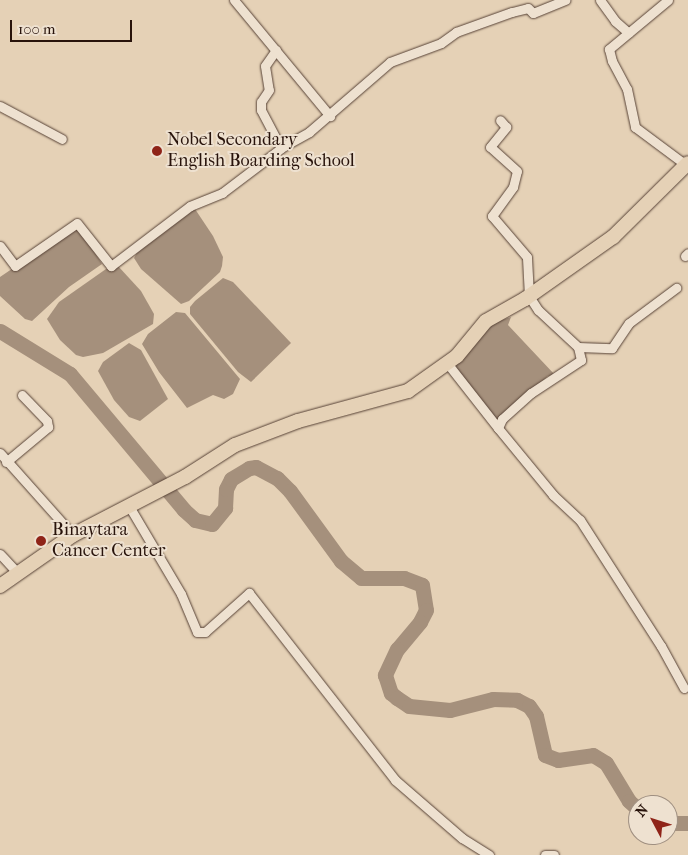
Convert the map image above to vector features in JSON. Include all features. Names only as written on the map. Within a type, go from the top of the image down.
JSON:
[{"type":"main road","points":[[0,586],[16,571],[73,535],[185,478],[235,445],[298,421],[408,391],[447,363],[486,321],[529,296],[613,237],[687,164]]},
{"type":"street","points":[[234,0],[330,116]]},
{"type":"street","points":[[0,246],[15,266],[77,223],[110,266],[190,206],[222,193],[280,148],[310,132],[390,62],[433,46],[456,32],[512,12],[528,8],[533,14],[566,0]]},
{"type":"street","points":[[600,0],[615,21],[629,33]]},
{"type":"street","points":[[668,0],[609,49],[612,61],[628,89],[636,127],[687,164]]},
{"type":"street","points":[[276,50],[265,66],[269,90],[261,102],[261,110],[280,148]]},
{"type":"street","points":[[0,106],[62,139]]},
{"type":"street","points":[[498,428],[502,420],[531,393],[581,360],[578,347],[538,310],[529,296],[527,256],[492,216],[512,187],[517,171],[490,148],[506,128],[500,120]]},
{"type":"street","points":[[578,347],[612,348],[629,323],[676,288]]},
{"type":"street","points":[[447,363],[553,494],[580,520],[661,646],[684,688]]},
{"type":"street","points":[[6,462],[48,427],[47,421],[22,395]]},
{"type":"street","points":[[0,453],[6,462],[73,535]]},
{"type":"street","points":[[129,506],[181,594],[197,632],[205,632],[248,593],[395,780],[462,838],[489,855]]},
{"type":"street","points":[[0,554],[16,571]]},
{"type":"street","points":[[545,855],[554,855]]},
{"type":"shaded area","points":[[195,209],[213,236],[223,257],[222,266],[220,272],[189,301],[181,304],[141,269],[134,258],[139,249]]},
{"type":"shaded area","points":[[74,227],[79,228],[102,264],[69,287],[32,321],[25,319],[0,296],[0,277]]},
{"type":"shaded area","points":[[118,266],[141,291],[154,314],[153,324],[103,353],[83,357],[76,355],[60,340],[47,319],[59,302],[106,269]]},
{"type":"shaded area","points":[[223,278],[233,282],[291,343],[251,382],[238,372],[190,314],[190,307],[195,301]]},
{"type":"shaded area","points":[[176,312],[185,313],[240,379],[233,394],[224,399],[213,395],[187,408],[159,372],[142,344],[148,334]]},
{"type":"shaded area","points":[[511,317],[508,325],[555,375],[548,376],[498,421],[457,372],[456,364],[484,326]]},
{"type":"shaded area","points":[[129,343],[141,350],[168,399],[140,421],[129,417],[114,400],[98,371],[103,362]]},
{"type":"waterway","points":[[0,331],[70,374],[184,510],[195,520],[212,524],[225,508],[226,489],[231,479],[249,468],[256,467],[277,478],[290,491],[341,561],[361,578],[404,578],[422,585],[426,610],[420,622],[397,649],[385,675],[391,693],[397,698],[409,706],[450,710],[493,699],[517,700],[529,706],[536,716],[545,755],[558,760],[593,755],[606,763],[628,799]]},
{"type":"waterway","points":[[678,823],[688,823]]},
{"type":"place","name":"Nobel Secondary English Boarding School","points":[[157,151]]},
{"type":"place","name":"Binaytara Cancer Center","points":[[41,541]]}]
